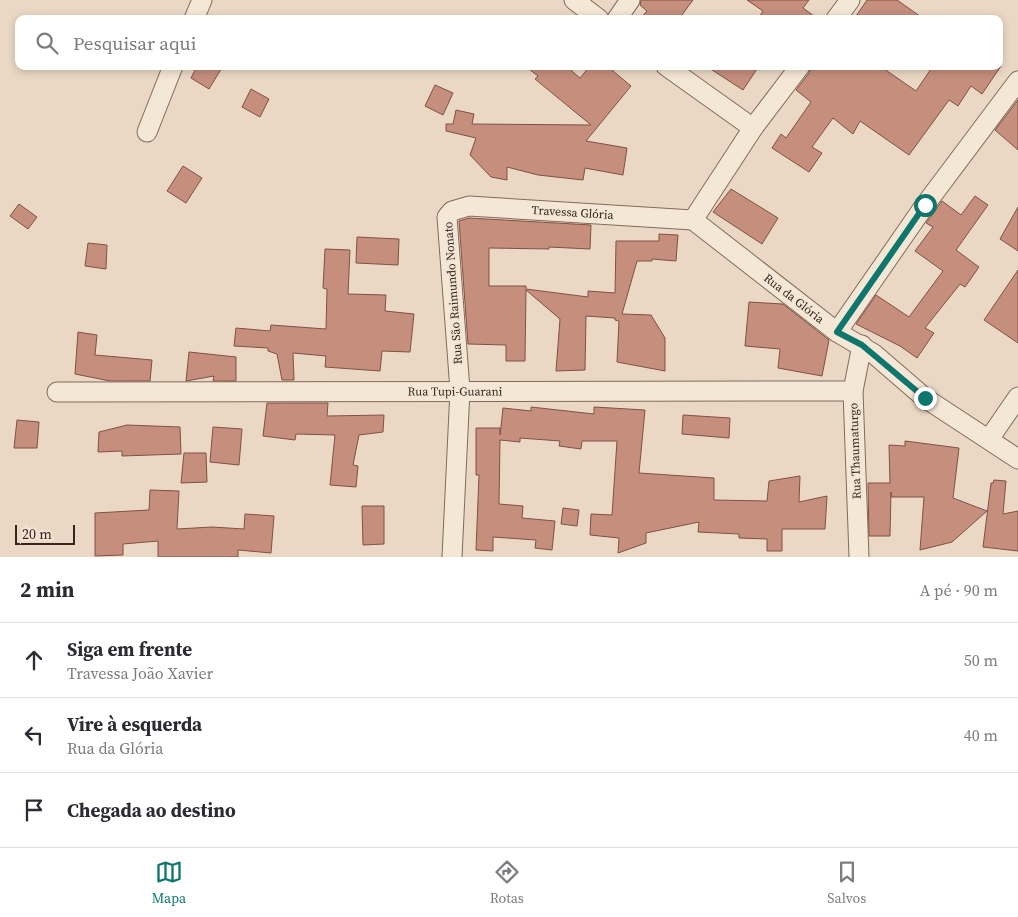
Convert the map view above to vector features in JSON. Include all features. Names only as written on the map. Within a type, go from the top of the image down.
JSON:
[{"type":"street","points":[[196,15],[202,0]]},
{"type":"street","points":[[574,0],[594,15]]},
{"type":"street","points":[[620,15],[630,0]]},
{"type":"street","points":[[839,15],[850,0]]},
{"type":"street","points":[[147,132],[171,70]]},
{"type":"street","points":[[672,70],[753,128]]},
{"type":"street","points":[[693,220],[753,128],[797,70]]},
{"type":"street","points":[[837,332],[925,205],[1018,81]]},
{"type":"street","name":"Travessa Glória","points":[[452,211],[469,206],[693,220]]},
{"type":"street","name":"Rua São Raimundo Nonato","points":[[452,211],[448,217],[460,390],[452,557]]},
{"type":"street","name":"Rua da Glória","points":[[693,220],[837,332],[862,345],[925,398],[1018,459]]},
{"type":"street","name":"Rua Thaumaturgo","points":[[859,557],[853,391],[862,345]]},
{"type":"street","name":"Rua Tupi-Guarani","points":[[57,392],[853,391]]},
{"type":"street","points":[[989,439],[1018,397]]},
{"type":"building","points":[[641,0],[693,0],[682,15],[644,15],[647,11],[640,5]]},
{"type":"building","points":[[747,0],[809,0],[803,8],[813,15],[760,15],[763,11]]},
{"type":"building","points":[[867,0],[897,0],[918,15],[857,15]]},
{"type":"building","points":[[195,70],[221,70],[209,89],[191,78]]},
{"type":"building","points":[[530,70],[571,70],[580,78],[587,70],[612,70],[631,86],[586,141],[627,148],[623,175],[585,168],[583,180],[538,175],[507,167],[507,180],[491,177],[470,155],[476,138],[446,131],[446,124],[453,124],[456,110],[474,114],[472,124],[591,125],[535,79],[538,76]]},
{"type":"building","points":[[712,70],[756,70],[743,90]]},
{"type":"building","points":[[810,70],[886,70],[916,91],[930,70],[998,70],[982,94],[971,86],[958,106],[949,100],[909,155],[860,121],[853,134],[833,118],[812,147],[822,153],[809,172],[772,148],[781,134],[786,138],[811,102],[796,90]]},
{"type":"building","points":[[435,85],[453,93],[443,115],[425,106]]},
{"type":"building","points":[[251,89],[269,99],[260,117],[242,107]]},
{"type":"building","points":[[1018,100],[1018,150],[995,130]]},
{"type":"building","points":[[183,166],[202,178],[186,203],[167,191]]},
{"type":"building","points":[[731,189],[778,218],[762,244],[713,212]]},
{"type":"building","points":[[975,196],[988,205],[956,250],[979,267],[965,287],[960,284],[925,328],[934,333],[917,358],[900,346],[856,324],[876,295],[909,317],[943,271],[915,251],[933,227],[926,223],[942,201],[961,215]]},
{"type":"building","points":[[19,204],[37,217],[28,229],[10,216]]},
{"type":"building","points":[[1018,207],[1018,251],[1000,239]]},
{"type":"building","points":[[469,218],[591,225],[590,249],[549,247],[549,249],[489,248],[489,286],[526,286],[526,289],[588,297],[588,291],[615,293],[616,241],[659,241],[659,234],[678,235],[676,261],[652,259],[652,261],[637,261],[622,314],[651,315],[665,338],[665,371],[617,362],[619,321],[615,320],[615,318],[586,316],[585,370],[556,371],[560,319],[526,290],[525,361],[506,361],[506,345],[468,344],[459,221]]},
{"type":"building","points":[[357,237],[399,239],[398,265],[356,263]]},
{"type":"building","points":[[88,243],[107,245],[106,269],[85,266]]},
{"type":"building","points":[[325,249],[350,250],[348,294],[386,295],[385,311],[414,314],[410,352],[382,351],[380,371],[325,367],[326,356],[293,353],[294,380],[282,380],[277,354],[268,351],[268,348],[234,346],[236,328],[270,331],[271,325],[326,329],[327,289],[323,288]]},
{"type":"building","points":[[1018,270],[1018,343],[984,320]]},
{"type":"building","points":[[749,302],[783,304],[829,340],[822,376],[778,368],[780,349],[745,346]]},
{"type":"building","points":[[78,332],[97,335],[95,355],[152,360],[150,381],[110,381],[75,374]]},
{"type":"building","points":[[189,352],[236,357],[236,381],[213,381],[214,376],[186,381]]},
{"type":"building","points":[[267,403],[328,403],[327,416],[384,415],[383,432],[359,435],[353,465],[358,466],[356,487],[330,485],[335,435],[296,434],[295,440],[263,436]]},
{"type":"building","points":[[531,407],[594,414],[594,407],[645,410],[639,473],[714,478],[714,500],[767,501],[769,481],[800,476],[799,502],[827,496],[825,529],[782,529],[782,551],[767,551],[767,539],[739,538],[739,534],[698,532],[699,522],[646,533],[646,543],[618,553],[619,538],[590,535],[591,514],[612,515],[617,441],[582,441],[581,449],[559,446],[560,441],[520,438],[520,442],[500,440],[499,504],[523,506],[522,518],[555,521],[552,550],[535,548],[536,540],[493,537],[493,551],[476,550],[479,475],[476,475],[476,428],[500,428],[500,435],[503,408],[531,411]]},
{"type":"building","points":[[683,415],[730,418],[729,438],[682,434]]},
{"type":"building","points":[[17,420],[39,422],[37,448],[14,448]]},
{"type":"building","points":[[127,425],[180,427],[181,454],[122,456],[122,451],[98,452],[99,432]]},
{"type":"building","points":[[213,427],[242,429],[239,465],[210,462]]},
{"type":"building","points":[[905,441],[959,448],[953,498],[987,511],[952,542],[920,550],[924,497],[891,497],[891,492],[890,536],[869,536],[868,483],[890,483],[889,445],[905,446]]},
{"type":"building","points":[[184,453],[206,453],[207,482],[181,483]]},
{"type":"building","points":[[994,480],[1006,481],[1003,514],[1018,511],[1018,551],[983,547],[991,483]]},
{"type":"building","points":[[150,490],[179,491],[177,529],[212,527],[244,529],[245,514],[274,516],[271,553],[238,550],[238,557],[158,557],[158,541],[123,544],[123,555],[95,556],[95,513],[149,510]]},
{"type":"building","points":[[362,506],[384,506],[384,544],[363,545]]},
{"type":"building","points":[[563,508],[579,510],[577,526],[561,524]]},
{"type":"route","points":[[925,205],[837,332],[862,345],[925,398]]}]
